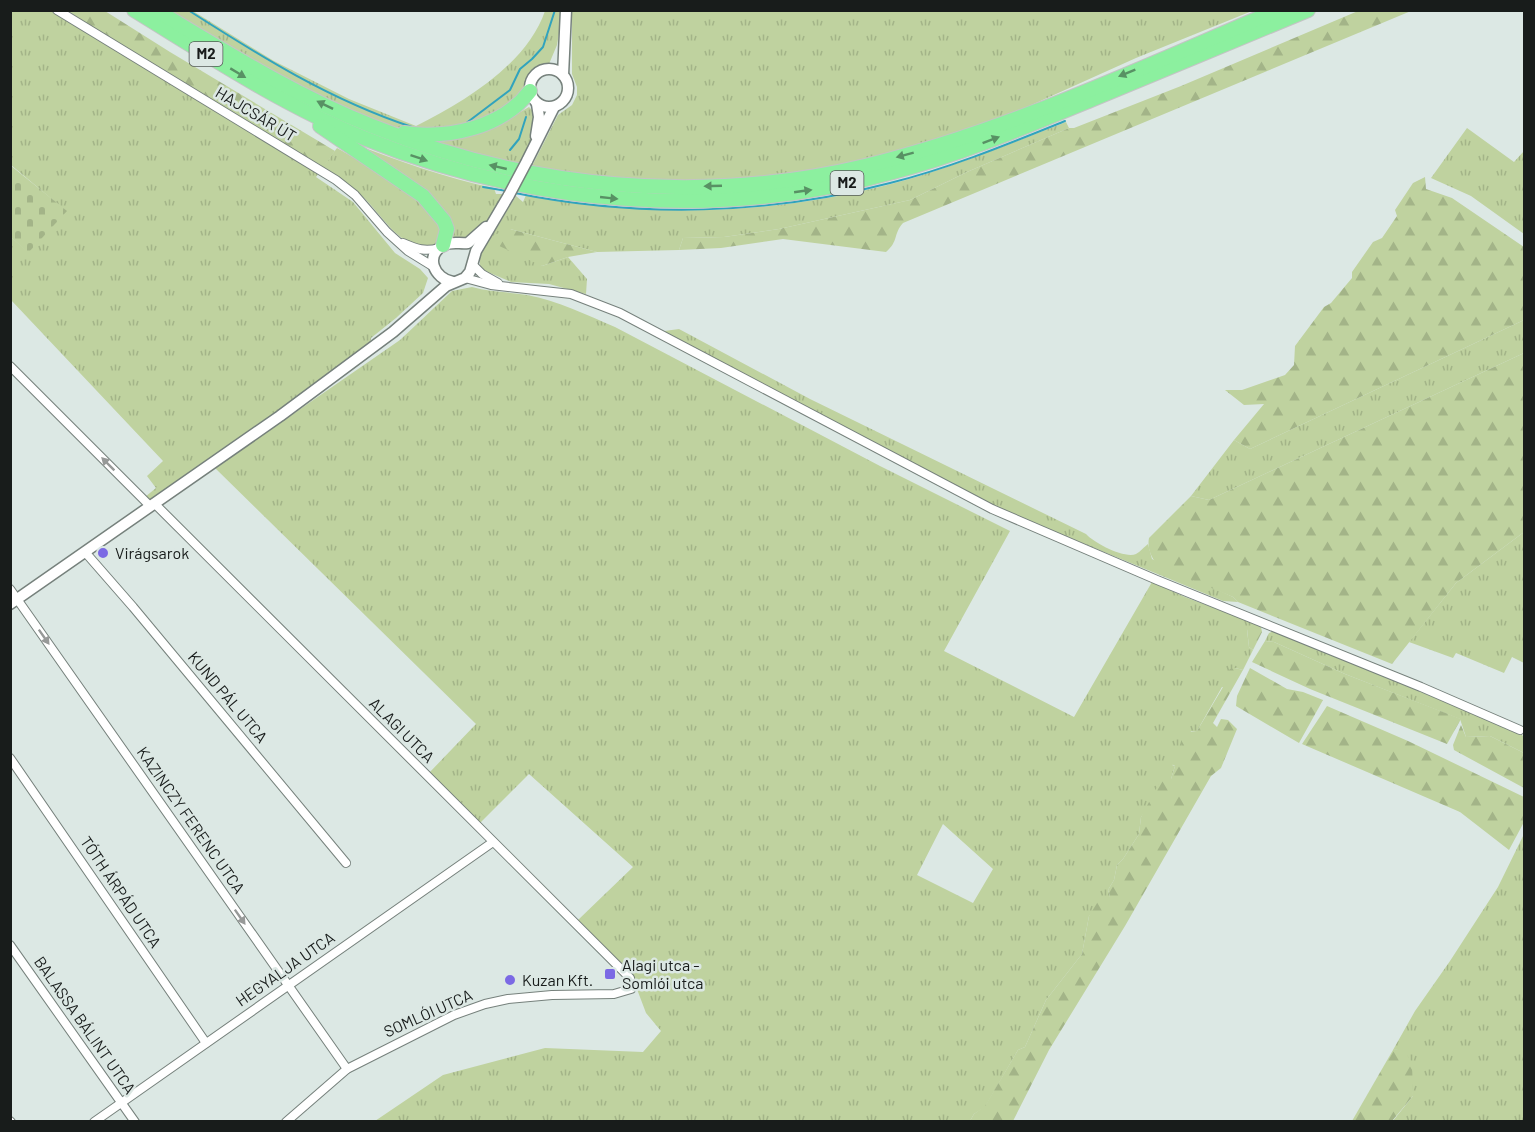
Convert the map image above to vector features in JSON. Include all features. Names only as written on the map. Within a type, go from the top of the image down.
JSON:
[{"type":"highway","name":"M2","points":[[134,10],[279,97],[340,128],[392,149],[444,166],[544,190],[626,199],[719,200],[815,190],[882,175],[974,146],[1308,10]]},
{"type":"highway","name":"M2","points":[[156,10],[253,68],[323,104],[378,129],[419,144],[476,161],[566,179],[628,186],[676,187],[767,183],[862,166],[970,135],[1278,10]]},
{"type":"highway","points":[[279,97],[423,196],[444,221],[447,229],[441,247]]},
{"type":"highway","points":[[378,129],[423,135],[460,132],[489,121],[534,97]]},
{"type":"street","name":"HAJCSÁR ÚT","points":[[57,10],[336,180],[355,195],[408,251],[435,270]]},
{"type":"street","points":[[14,602],[280,416],[453,282],[465,278],[554,107],[563,102],[568,94],[568,84],[563,75],[566,10]]},
{"type":"street","points":[[549,69],[558,52],[564,28]]},
{"type":"street","points":[[535,144],[539,117],[534,97],[533,78],[543,70],[549,69],[563,75]]},
{"type":"street","points":[[534,97],[543,106],[554,107]]},
{"type":"street","points":[[412,315],[433,289],[435,254],[449,243],[460,244],[473,240],[496,216]]},
{"type":"street","name":"HAJCSÁR ÚT","points":[[398,240],[420,250],[429,251],[441,247]]},
{"type":"street","points":[[460,244],[470,253],[472,262],[482,274],[510,287]]},
{"type":"street","points":[[435,270],[441,278],[453,282]]},
{"type":"street","points":[[465,278],[491,285],[571,294],[620,313],[992,509],[1157,580],[1521,730]]},
{"type":"street","name":"ALAGI UTCA","points":[[10,366],[630,978]]},
{"type":"street","name":"KUND PÁL UTCA","points":[[85,552],[346,863]]},
{"type":"street","name":"KAZINCZY FERENC UTCA","points":[[10,589],[14,602],[347,1069]]},
{"type":"street","name":"TÓTH ÁRPÁD UTCA","points":[[10,758],[207,1043]]},
{"type":"street","name":"HEGYALJA UTCA","points":[[94,1122],[493,842]]},
{"type":"street","name":"BALASSA BÁLINT UTCA","points":[[10,945],[135,1122]]},
{"type":"street","name":"SOMLÓI UTCA","points":[[286,1122],[347,1069],[434,1024],[485,1004],[508,999],[552,995],[614,994],[630,989],[630,978]]},
{"type":"green space","points":[[11,11],[64,11],[322,168],[337,148],[399,186],[416,199],[439,225],[442,236],[434,247],[411,243],[393,230],[361,195],[322,169],[316,177],[353,202],[395,253],[420,269],[428,278],[423,293],[371,338],[370,345],[152,501],[145,497],[156,488],[147,476],[163,461],[11,300],[11,237],[28,252],[66,211],[11,165]]},
{"type":"green space","points":[[64,11],[105,11],[335,151],[322,169]]},
{"type":"green space","points":[[166,11],[193,11],[274,61],[349,99],[416,126],[473,93],[509,64],[524,48],[545,11],[563,11],[557,45],[549,64],[532,73],[526,85],[525,94],[479,124],[413,131],[369,121],[257,65]]},
{"type":"green space","points":[[572,11],[1252,11],[1136,58],[974,131],[900,154],[767,179],[624,181],[531,168],[558,115],[572,105],[577,95],[577,87],[572,74]]},
{"type":"green space","points":[[1358,11],[1411,11],[903,223],[893,244],[886,252],[783,239],[721,248],[679,250],[683,238],[724,237],[779,229],[910,200],[967,172],[1069,128],[1181,86]]},
{"type":"green space","points":[[529,107],[536,114],[532,140],[520,166],[418,140],[443,141],[468,137],[499,124]]},
{"type":"green space","points":[[1066,122],[1069,128],[967,172],[910,200],[779,229],[724,237],[683,238],[679,250],[597,252],[510,229],[542,266],[568,257],[587,279],[586,294],[549,284],[511,282],[483,270],[480,266],[480,255],[516,196],[523,202],[526,195],[549,200],[674,210],[716,210],[801,202],[885,186],[926,174]]},
{"type":"green space","points":[[1467,128],[1514,162],[1524,151],[1524,234],[1471,196],[1431,178]]},
{"type":"green space","points":[[352,143],[405,163],[494,188],[496,194],[505,194],[493,215],[472,240],[453,239],[450,227]]},
{"type":"green space","points":[[10,165],[67,211],[28,253],[11,237]]},
{"type":"green space","points":[[1425,177],[1426,189],[1452,198],[1524,247],[1524,320],[1250,449],[1234,440],[1264,404],[1244,405],[1225,390],[1242,390],[1285,375],[1294,365],[1295,346],[1324,307],[1331,303],[1352,278],[1352,272],[1373,242],[1382,238],[1397,216],[1395,210],[1413,183]]},
{"type":"green space","points":[[510,229],[597,252],[568,257],[542,266],[495,244],[494,235]]},
{"type":"green space","points":[[472,287],[527,295],[561,305],[615,327],[880,466],[1010,531],[944,651],[1074,717],[1152,582],[1254,623],[1247,630],[1249,647],[1253,650],[1243,670],[1235,668],[1226,688],[1222,687],[1197,731],[1191,731],[1183,762],[1172,765],[1175,766],[1171,779],[1141,817],[1139,834],[1117,865],[1114,880],[1108,890],[1110,896],[1089,916],[1082,954],[1046,1000],[1025,1047],[1018,1050],[985,1107],[974,1114],[970,1121],[375,1121],[443,1075],[545,1048],[643,1052],[661,1031],[646,1013],[632,976],[578,920],[633,867],[529,774],[479,824],[429,773],[476,724],[215,468],[400,340],[452,291]],"holes":[[[943,824],[993,869],[973,903],[917,875]]]},
{"type":"green space","points":[[1524,320],[1524,353],[1209,500],[1191,496],[1234,440],[1250,449]]},
{"type":"green space","points":[[679,329],[810,399],[1086,534],[1110,549],[1131,555],[1138,553],[1148,544],[1152,559],[1233,597],[1238,602],[1223,601],[992,506],[657,332]]},
{"type":"green space","points":[[1524,353],[1524,532],[1456,583],[1392,664],[1238,602],[1233,597],[1159,566],[1152,556],[1149,549],[1149,538],[1191,496],[1209,500]]},
{"type":"green space","points":[[1524,532],[1524,663],[1512,657],[1504,673],[1456,653],[1453,658],[1409,642],[1456,583]]},
{"type":"green space","points":[[1254,623],[1261,627],[1262,632],[1253,650],[1249,647],[1247,629]]},
{"type":"green space","points":[[1274,631],[1520,733],[1524,737],[1524,753],[1490,736],[1466,737],[1460,719],[1345,674],[1274,642],[1265,641],[1269,633]]},
{"type":"green space","points":[[1265,641],[1274,642],[1345,674],[1461,719],[1447,744],[1310,689],[1252,662]]},
{"type":"green space","points":[[1250,668],[1287,689],[1303,692],[1323,700],[1299,743],[1236,706],[1237,696]]},
{"type":"green space","points":[[1230,669],[1243,670],[1213,723],[1217,727],[1221,719],[1228,720],[1237,729],[1221,768],[1211,776],[1125,926],[1049,1050],[1013,1121],[970,1121],[974,1114],[985,1106],[1018,1050],[1025,1047],[1046,1000],[1082,954],[1089,916],[1099,900],[1110,896],[1108,890],[1114,880],[1117,865],[1139,834],[1141,817],[1164,774],[1171,779],[1175,766],[1172,764],[1178,758],[1183,762],[1181,738],[1186,732],[1197,731],[1223,687],[1226,687],[1225,675]]},
{"type":"green space","points":[[1327,706],[1408,741],[1524,797],[1524,822],[1509,850],[1460,812],[1302,744]]},
{"type":"green space","points":[[1461,725],[1466,737],[1490,736],[1524,753],[1524,788],[1454,750],[1453,745]]},
{"type":"green space","points":[[1524,834],[1524,1121],[1392,1122],[1413,1096],[1403,1049],[1393,1050],[1415,1011],[1498,887]]},
{"type":"green space","points":[[1403,1048],[1412,1063],[1413,1096],[1392,1121],[1352,1121],[1393,1050]]},
{"type":"waterway","points":[[188,10],[296,76],[353,104],[412,127]]},
{"type":"waterway","points":[[465,124],[510,90],[520,69],[543,47],[555,10]]},
{"type":"waterway","points":[[510,150],[519,139],[526,117]]},
{"type":"waterway","points":[[515,193],[562,201],[656,209],[750,207],[797,202],[844,194],[912,177],[979,155],[1065,121]]},
{"type":"waterway","points":[[483,187],[507,191]]},
{"type":"place","name":"Virágsarok","points":[[103,553]]},
{"type":"place","name":"Alagi utca - Somlói utca","points":[[610,974]]},
{"type":"place","name":"Kuzan Kft.","points":[[510,980]]}]
